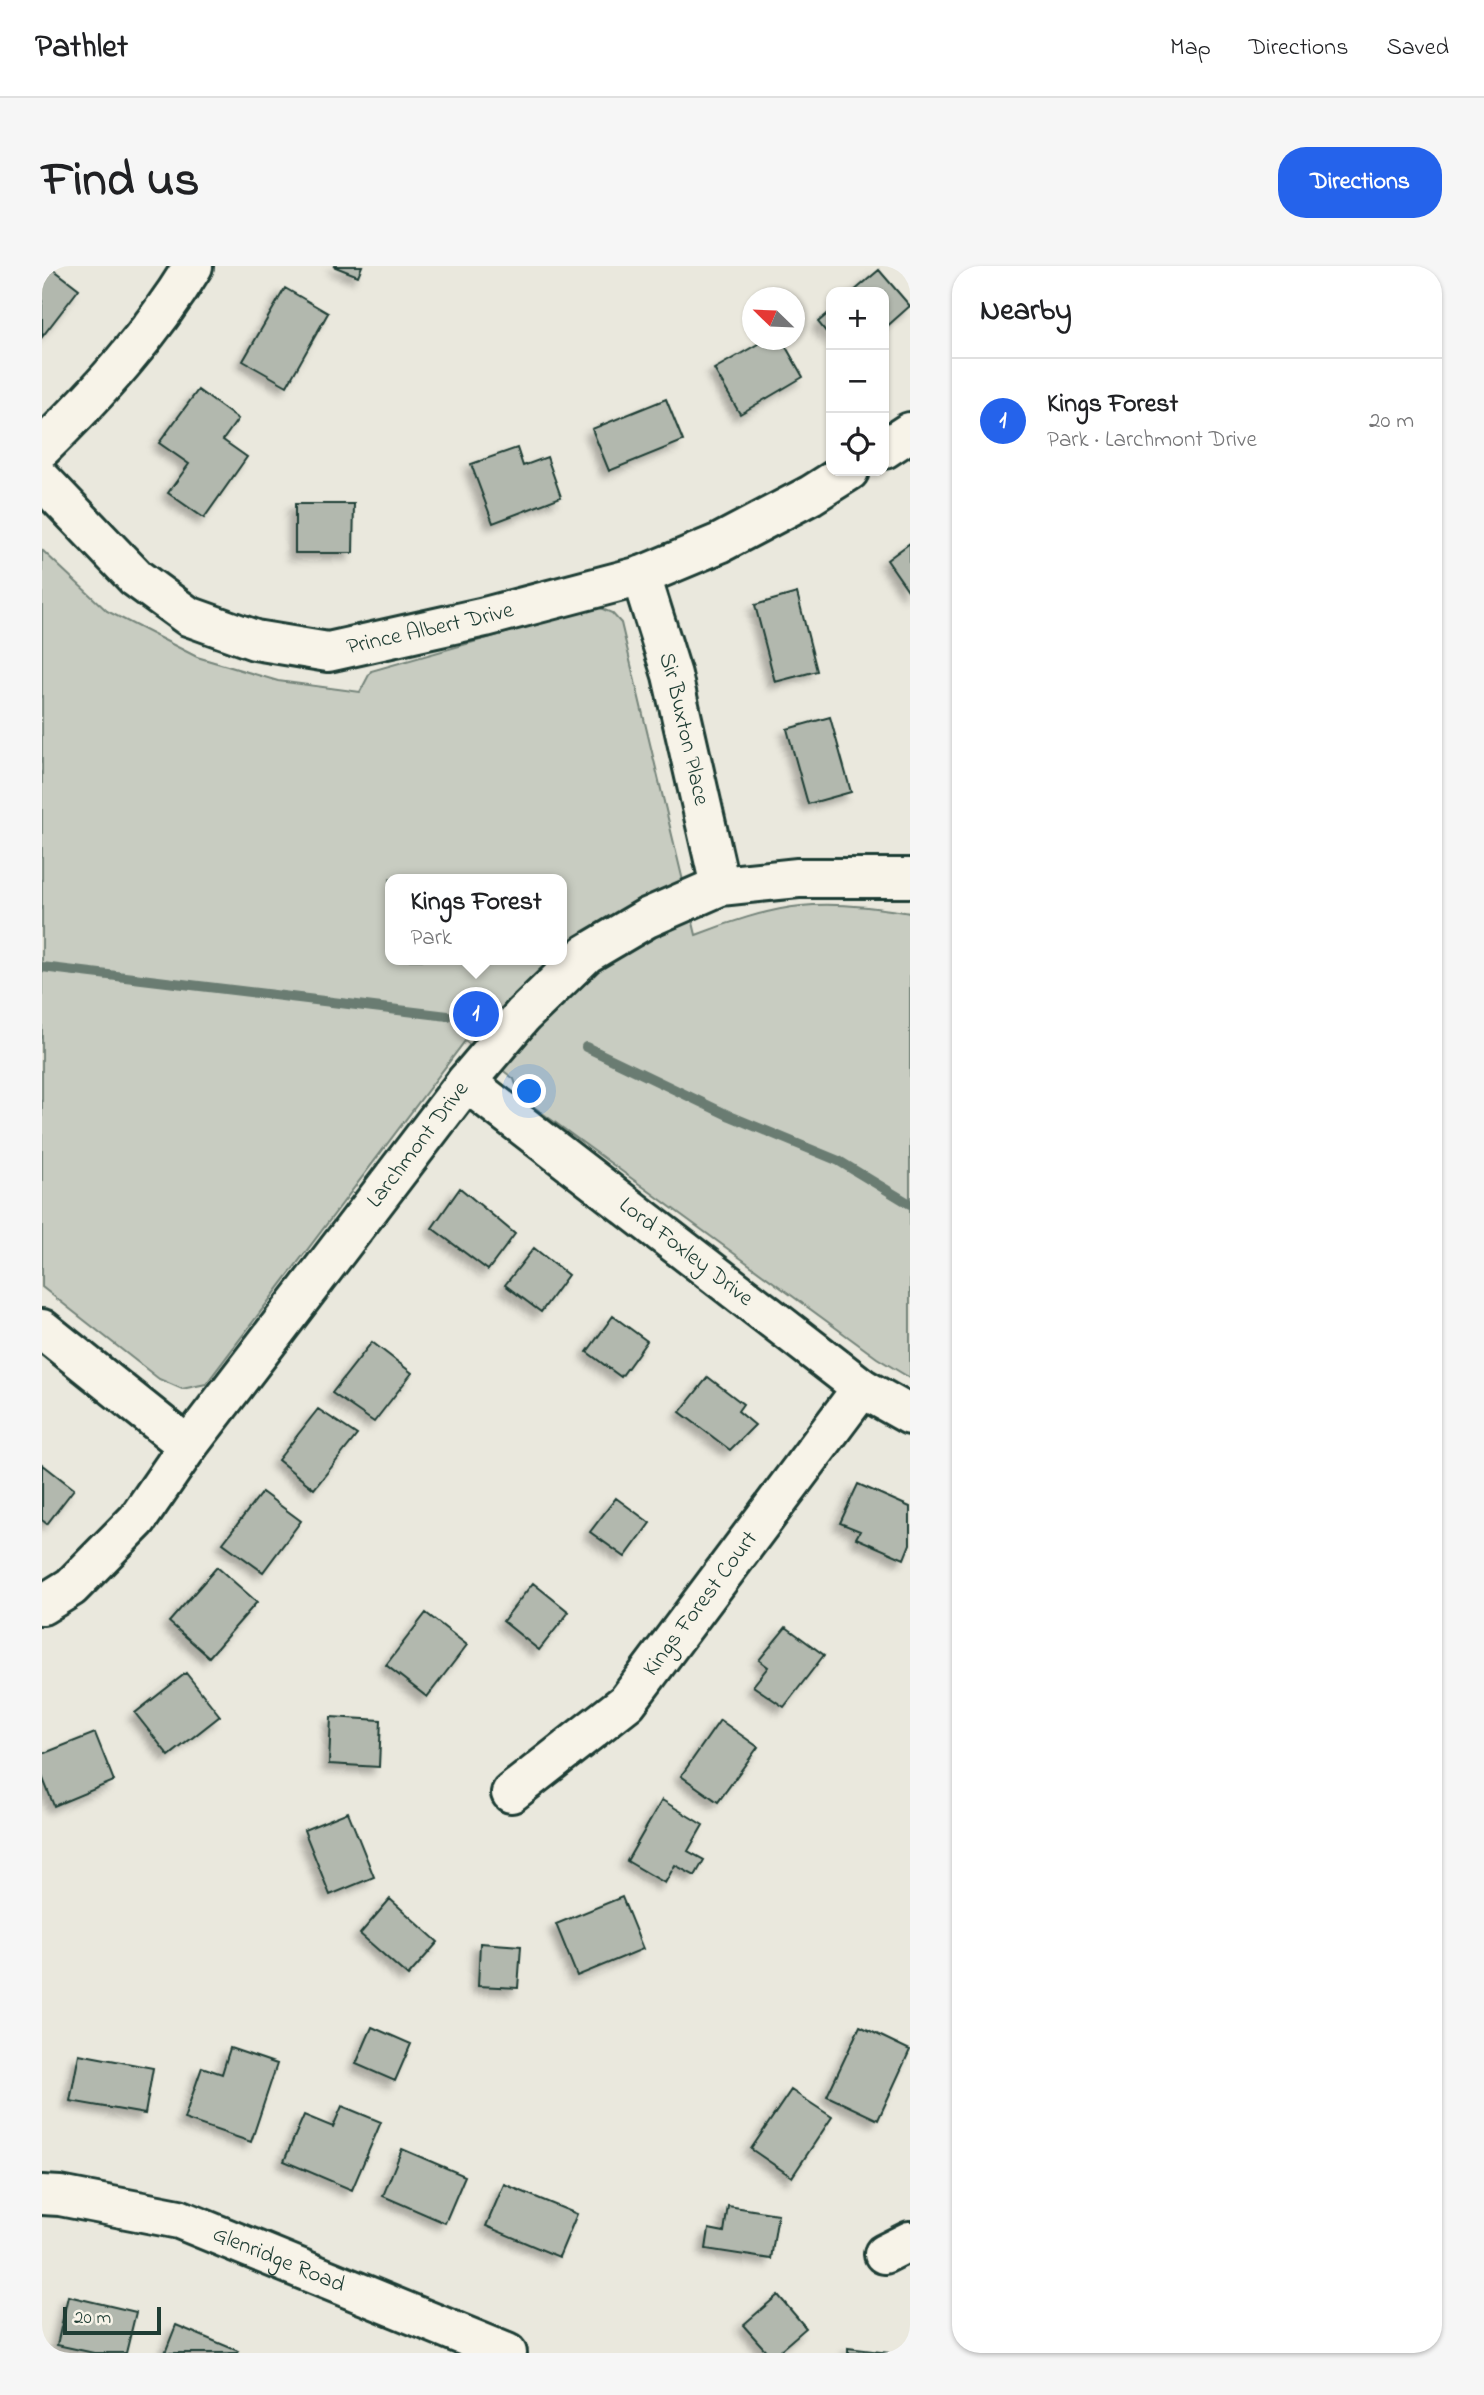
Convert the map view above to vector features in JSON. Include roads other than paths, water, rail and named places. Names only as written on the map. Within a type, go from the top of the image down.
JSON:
[{"type":"street","points":[[42,448],[98,393],[138,345],[177,293],[193,266]]},
{"type":"street","points":[[889,446],[910,432]]},
{"type":"street","name":"Prince Albert Drive","points":[[42,480],[136,578],[188,616],[255,640],[328,652],[485,617],[641,576],[720,543],[841,476]]},
{"type":"street","name":"Sir Buxton Place","points":[[641,576],[672,675],[720,886]]},
{"type":"street","name":"Larchmont Drive","points":[[42,1605],[71,1587],[138,1520],[188,1446],[466,1082],[523,1015],[586,954],[647,918],[720,886],[798,878],[910,878]]},
{"type":"street","name":"Lord Foxley Drive","points":[[466,1082],[862,1388],[910,1415]]},
{"type":"street","points":[[42,1329],[188,1446]]},
{"type":"street","name":"Kings Forest Court","points":[[511,1793],[627,1702],[862,1388]]},
{"type":"street","name":"Glenridge Road","points":[[42,2195],[60,2196],[179,2219],[507,2353]]},
{"type":"waterway","points":[[42,967],[448,1016]]},
{"type":"waterway","points":[[586,1047],[730,1116],[839,1161],[910,1204]]},
{"type":"place","name":"Kings Forest","points":[[476,1014]]}]
